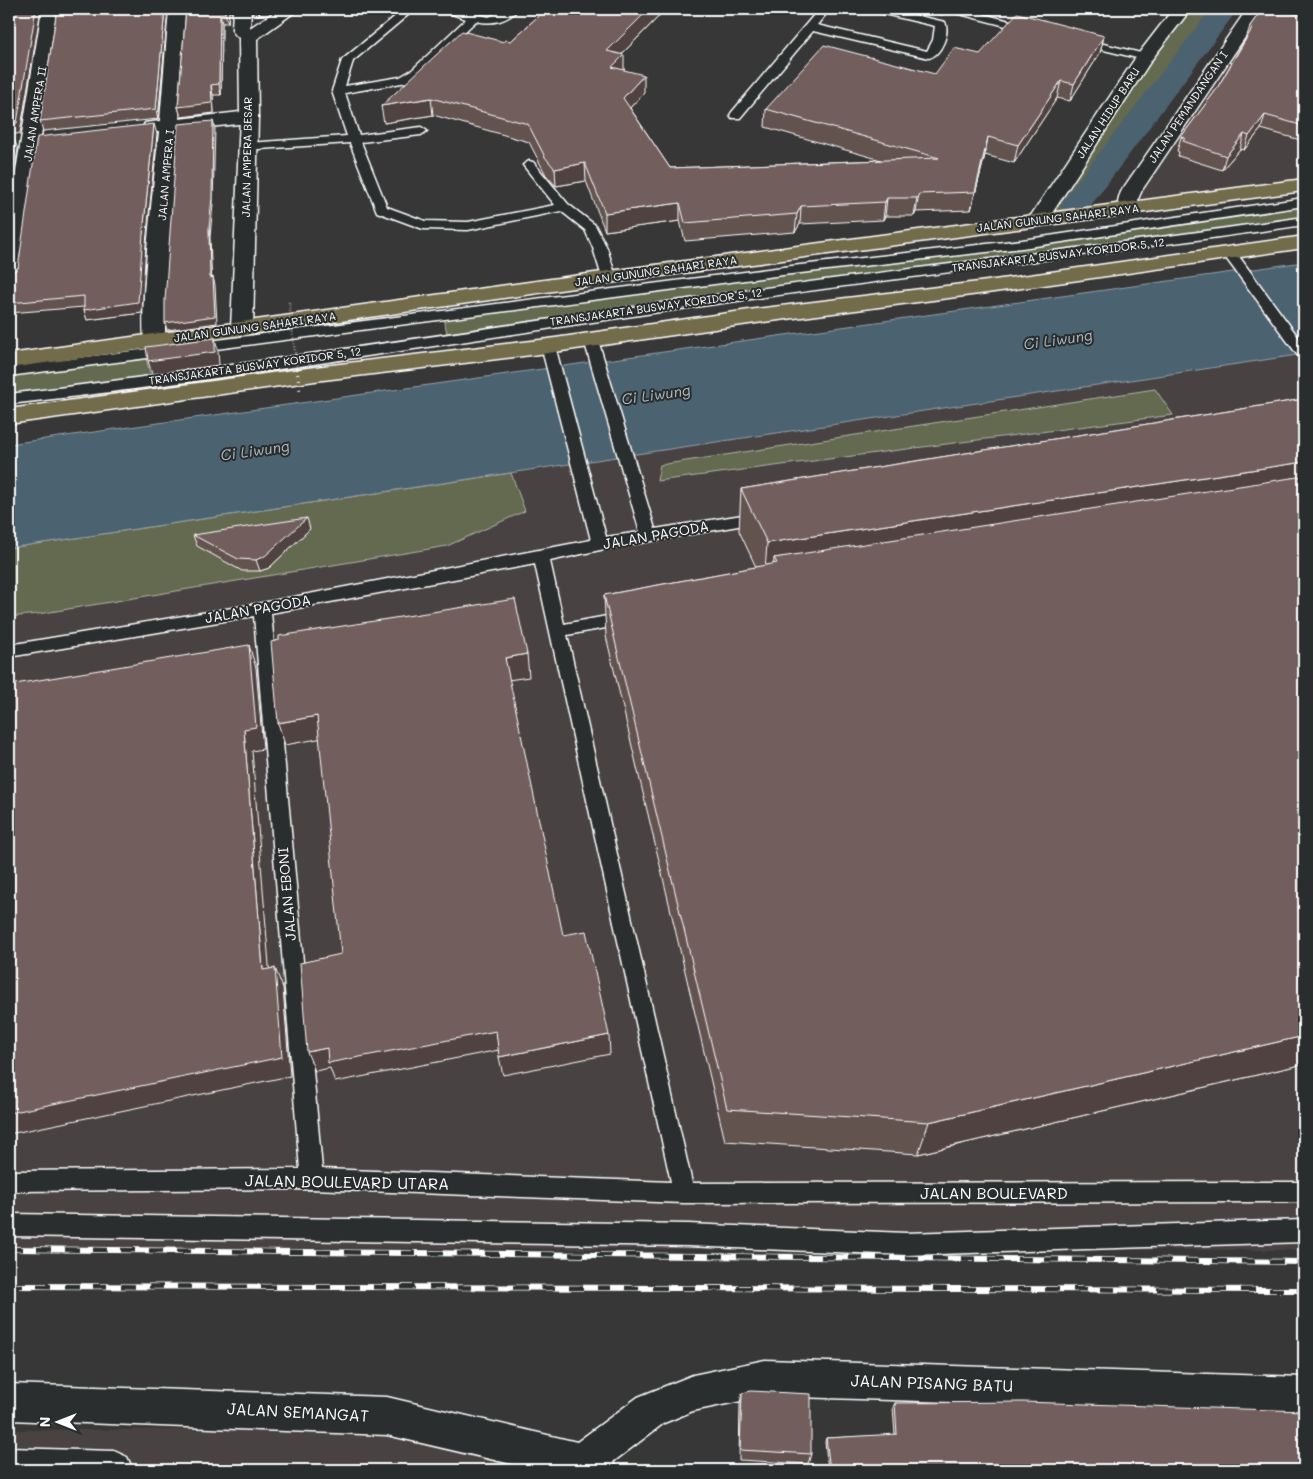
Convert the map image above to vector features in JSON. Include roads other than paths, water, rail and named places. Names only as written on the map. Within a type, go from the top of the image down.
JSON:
[{"type":"main road","name":"JALAN GUNUNG SAHARI RAYA","points":[[9,361],[609,277],[1304,185]]},
{"type":"main road","points":[[9,417],[314,374],[551,355],[1236,262],[1304,242]]},
{"type":"street","name":"JALAN AMPERA II","points":[[9,278],[40,139],[51,9]]},
{"type":"street","name":"JALAN AMPERA I","points":[[154,341],[154,307],[178,9]]},
{"type":"street","name":"JALAN AMPERA BESAR","points":[[242,9],[241,30],[248,37],[249,117],[242,329]]},
{"type":"street","points":[[248,37],[290,9]]},
{"type":"street","name":"JALAN HIDUP BARU","points":[[1038,220],[1145,57],[1182,9]]},
{"type":"street","name":"JALAN PEMANDANGAN I","points":[[1129,208],[1128,199],[1132,190],[1259,12]]},
{"type":"street","points":[[132,129],[249,117]]},
{"type":"street","points":[[9,142],[40,139]]},
{"type":"street","name":"JALAN PISANG BATU","points":[[590,1466],[651,1410],[693,1393],[765,1378],[1304,1395]]},
{"type":"street","name":"JALAN SEMANGAT","points":[[9,1402],[386,1416],[590,1466]]},
{"type":"street","points":[[9,1467],[114,1470]]},
{"type":"lane","points":[[410,9],[348,60],[338,91],[354,139],[382,209],[423,225],[468,226],[563,207]]},
{"type":"lane","points":[[448,9],[468,13],[490,21],[497,20],[513,9]]},
{"type":"lane","points":[[736,115],[825,9]]},
{"type":"lane","points":[[875,9],[941,24]]},
{"type":"lane","points":[[810,27],[929,54],[932,52],[940,34],[943,9],[1040,32]]},
{"type":"lane","points":[[338,91],[403,80],[416,72],[468,13]]},
{"type":"lane","points":[[1067,38],[1145,57]]},
{"type":"lane","points":[[248,147],[354,139],[421,130]]},
{"type":"lane","points":[[529,165],[563,207],[590,228],[600,248],[609,277]]},
{"type":"lane","name":"TRANSJAKARTA BUSWAY KORIDOR 5, 12","points":[[9,372],[783,272],[1022,244],[1304,202]]},
{"type":"lane","name":"TRANSJAKARTA BUSWAY KORIDOR 5, 12","points":[[9,399],[154,381],[747,294],[1182,239],[1304,221]]},
{"type":"lane","points":[[1236,262],[1304,354]]},
{"type":"lane","points":[[594,349],[649,536]]},
{"type":"lane","points":[[551,355],[600,544]]},
{"type":"lane","name":"JALAN PAGODA","points":[[9,650],[262,609],[541,557],[600,544],[775,515]]},
{"type":"lane","points":[[541,557],[684,1193]]},
{"type":"lane","name":"JALAN EBONI","points":[[262,609],[312,1179]]},
{"type":"lane","points":[[557,631],[641,616]]},
{"type":"lane","name":"JALAN BOULEVARD UTARA","points":[[9,1181],[312,1179],[684,1193]]},
{"type":"lane","name":"JALAN BOULEVARD","points":[[684,1193],[1298,1194]]},
{"type":"lane","points":[[9,1225],[688,1235],[906,1244],[1304,1231]]},
{"type":"water","name":"Ci Liwung","points":[[1304,262],[1304,354],[9,548],[9,444]]},
{"type":"waterway","points":[[1075,205],[1225,9]]},
{"type":"railway","points":[[9,1249],[1304,1262]]},
{"type":"railway","points":[[9,1286],[1304,1290]]}]
